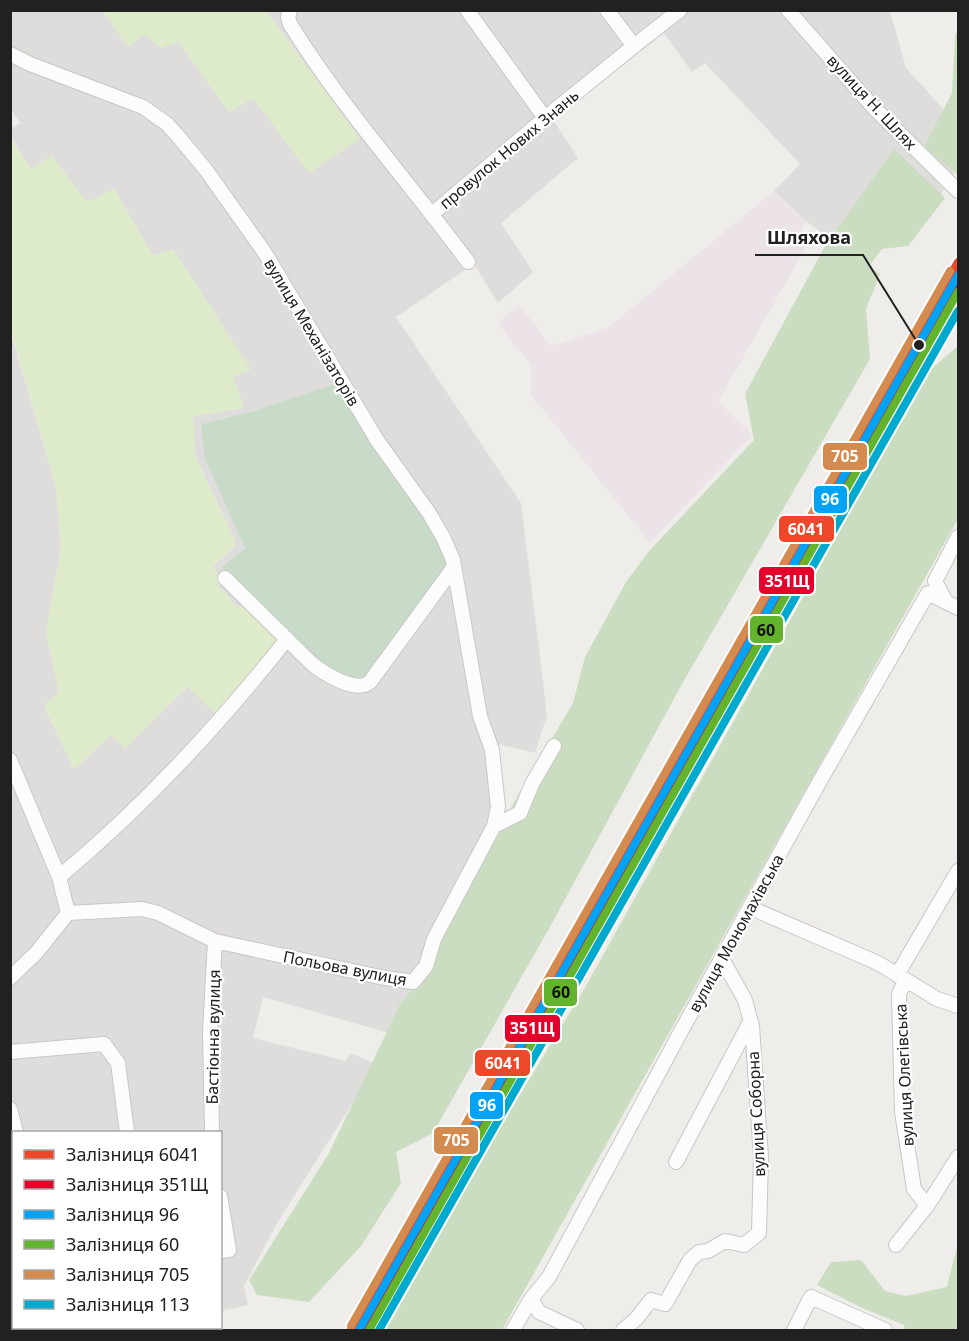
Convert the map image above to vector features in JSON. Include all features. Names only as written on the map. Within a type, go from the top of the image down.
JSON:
[{"type":"street","name":"провулок Нових Знань","points":[[290,10],[288,17],[290,24],[317,67],[468,262]]},
{"type":"street","points":[[467,10],[545,118]]},
{"type":"street","points":[[608,10],[634,46]]},
{"type":"street","name":"провулок Нових Знань","points":[[432,214],[545,118],[680,10]]},
{"type":"street","name":"вулиця Н. Шлях","points":[[788,10],[874,108],[958,190]]},
{"type":"street","name":"вулиця Механізаторів","points":[[10,54],[30,64],[143,107],[167,124],[206,170],[273,265],[377,440],[429,513],[451,553],[480,716]]},
{"type":"street","points":[[952,605],[935,581],[958,537]]},
{"type":"street","points":[[249,602],[317,668],[352,686],[364,686],[374,677],[454,567]]},
{"type":"street","points":[[436,589],[458,594]]},
{"type":"street","name":"вулиця Мономахівська","points":[[516,1326],[531,1299],[549,1277],[820,779],[928,592],[952,605]]},
{"type":"street","points":[[59,877],[101,842],[161,783],[226,713],[287,639]]},
{"type":"street","name":"Польова вулиця","points":[[68,914],[142,909],[158,913],[215,941],[413,982],[426,966],[434,939],[494,825],[498,807],[492,750],[480,716]]},
{"type":"street","points":[[494,825],[520,813],[532,784],[554,746]]},
{"type":"street","points":[[10,760],[59,877],[68,914],[37,952],[10,978]]},
{"type":"street","points":[[897,975],[958,871]]},
{"type":"street","name":"вулиця Олегівська","points":[[751,908],[878,963],[937,999],[958,1006]]},
{"type":"street","name":"Бастіонна вулиця","points":[[212,1131],[210,1032],[215,941]]},
{"type":"street","name":"вулиця Соборна","points":[[623,1330],[636,1319],[651,1300],[665,1304],[690,1260],[699,1252],[708,1251],[725,1240],[744,1245],[759,1233],[761,1157],[750,1022],[745,1000],[722,959]]},
{"type":"street","name":"вулиця Олегівська","points":[[911,983],[903,985],[899,994],[902,1112],[914,1189],[927,1206]]},
{"type":"street","points":[[676,1162],[750,1022]]},
{"type":"street","points":[[10,1052],[104,1044],[118,1063],[127,1131]]},
{"type":"street","points":[[10,1109],[16,1131]]},
{"type":"street","points":[[896,1245],[927,1206],[958,1157]]},
{"type":"street","points":[[222,1208],[229,1250],[222,1251]]},
{"type":"street","points":[[794,1330],[811,1297],[885,1330]]},
{"type":"street","points":[[531,1299],[535,1308],[544,1314],[578,1330]]},
{"type":"street","points":[[10,1322],[12,1307]]},
{"type":"street","points":[[516,1326],[531,1314],[544,1314]]},
{"type":"shaded area","points":[[11,11],[103,11],[128,47],[144,34],[178,41],[229,112],[253,98],[360,139],[266,11],[890,11],[906,68],[958,125],[958,167],[908,246],[836,243],[806,221],[774,191],[800,164],[705,63],[692,72],[664,33],[553,120],[578,158],[501,223],[533,272],[498,303],[474,264],[396,317],[521,503],[547,715],[535,753],[498,744],[502,807],[392,1034],[263,997],[253,1038],[346,1061],[350,1053],[377,1064],[276,1225],[244,1286],[248,1305],[222,1311],[222,1131],[12,1131],[11,1156],[10,329],[56,487],[61,549],[46,633],[59,692],[44,706],[74,769],[111,735],[125,748],[188,686],[215,712],[237,607],[218,585],[212,567],[235,547],[235,541],[195,455],[193,416],[244,408],[233,376],[250,370],[173,249],[153,256],[114,189],[87,203],[52,156],[30,169],[11,136],[11,128],[21,123],[11,110]],"holes":[[[254,411],[316,663],[223,566],[245,548],[201,424]]]},
{"type":"shaded area","points":[[774,191],[806,221],[800,235],[807,246],[718,401],[752,435],[650,543],[531,395],[531,364],[498,323],[519,304],[551,346],[609,327]]},
{"type":"shaded area","points":[[12,1241],[12,1329],[218,1330],[11,1330]]},
{"type":"green space","points":[[103,11],[266,11],[360,139],[309,173],[253,98],[229,112],[178,41],[161,48],[144,34],[128,47]]},
{"type":"green space","points":[[958,29],[958,175],[924,147],[952,93],[955,36]]},
{"type":"green space","points":[[10,136],[30,169],[52,156],[87,202],[114,189],[153,256],[173,249],[251,369],[233,376],[244,408],[193,416],[195,455],[235,541],[235,546],[212,566],[221,577],[218,585],[237,607],[246,606],[276,638],[277,643],[215,713],[187,686],[125,749],[111,735],[74,769],[44,706],[59,692],[46,633],[61,549],[56,487],[11,329]]},
{"type":"green space","points":[[894,149],[945,198],[908,246],[882,249],[869,266],[880,274],[866,309],[870,359],[682,684],[551,925],[433,1133],[396,1152],[401,1183],[361,1246],[309,1302],[257,1295],[249,1280],[329,1153],[400,1004],[430,969],[442,930],[573,703],[585,657],[626,582],[649,551],[754,440],[745,394],[825,246]]},
{"type":"green space","points":[[958,346],[958,519],[502,1330],[377,1330],[583,991],[929,371]]},
{"type":"green space","points":[[335,384],[379,453],[425,513],[449,567],[364,681],[356,683],[316,663],[222,567],[245,548],[205,459],[201,424],[254,411]]},
{"type":"green space","points":[[958,1243],[958,1330],[905,1330],[904,1325],[862,1308],[817,1285],[831,1262],[861,1260],[885,1291],[906,1296],[947,1287]]},
{"type":"rail line","name":"6041","points":[[351,1330],[958,262]]},
{"type":"rail line","name":"705","points":[[351,1326],[950,271]]},
{"type":"rail line","name":"96","points":[[359,1330],[958,275]]},
{"type":"rail line","name":"351Щ","points":[[361,1330],[958,279]]},
{"type":"rail line","name":"60","points":[[369,1330],[958,292]]},
{"type":"rail line","name":"113","points":[[379,1330],[958,311]]},
{"type":"place","name":"Шляхова","points":[[919,345]]}]
